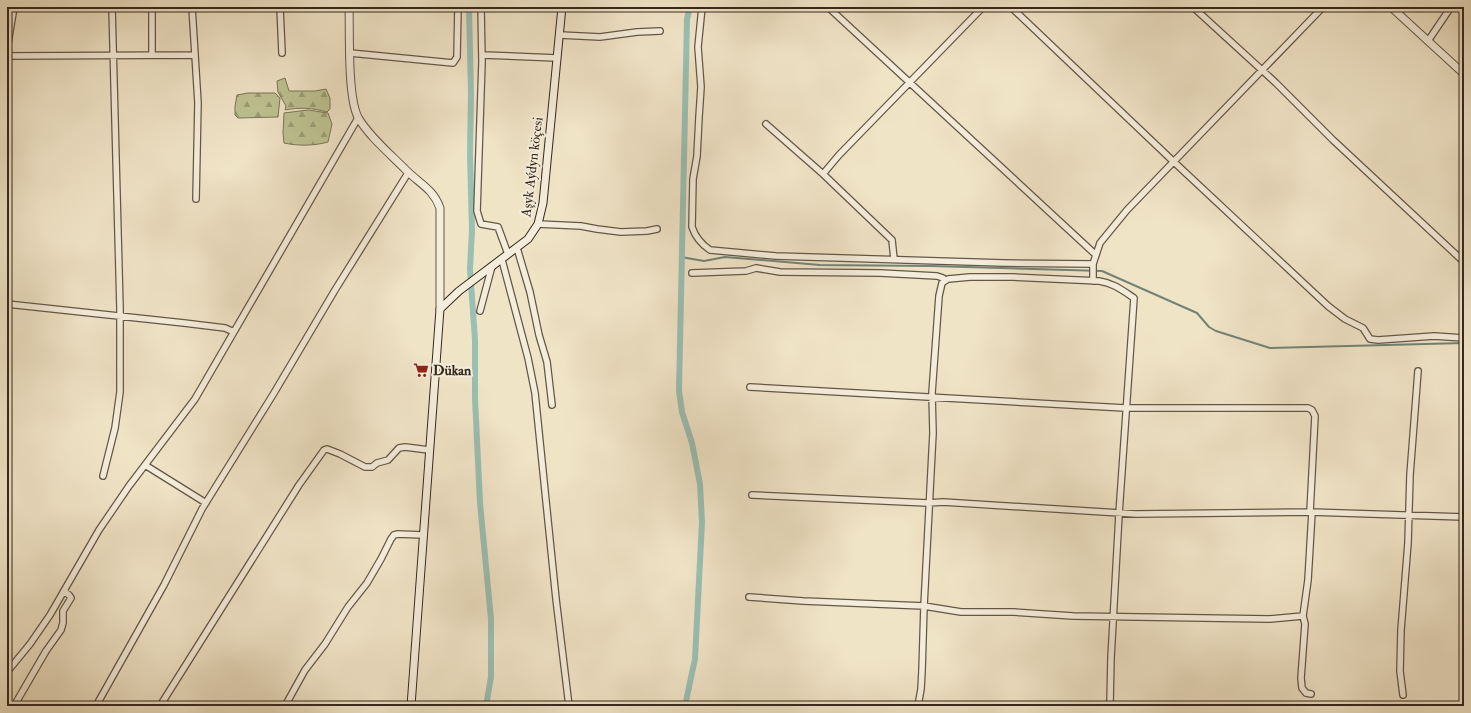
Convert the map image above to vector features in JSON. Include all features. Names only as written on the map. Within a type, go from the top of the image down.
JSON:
[{"type":"main road","points":[[349,7],[352,103],[358,118],[368,131],[408,173],[433,193],[440,208],[440,309],[411,706]]},
{"type":"main road","name":"Aşyk Aýdyn köçesi","points":[[440,309],[459,290],[489,267],[502,260],[528,239],[538,224],[543,203],[562,7]]},
{"type":"main road","points":[[1391,7],[1464,74]]},
{"type":"street","points":[[7,49],[14,7]]},
{"type":"street","points":[[103,476],[115,428],[120,392],[120,316],[112,7]]},
{"type":"street","points":[[152,7],[152,55]]},
{"type":"street","points":[[192,7],[198,103],[196,199]]},
{"type":"street","points":[[280,7],[282,53]]},
{"type":"street","points":[[350,53],[453,63],[457,57],[458,7]]},
{"type":"street","points":[[481,7],[482,55],[477,211],[481,224],[498,227],[508,254]]},
{"type":"street","points":[[702,7],[698,47],[701,87],[692,208],[692,227],[694,234],[704,246],[710,250],[776,256],[1092,265]]},
{"type":"street","points":[[828,7],[1096,255]]},
{"type":"street","points":[[823,174],[983,7]]},
{"type":"street","points":[[1011,7],[1328,306],[1345,319],[1363,328],[1370,339],[1378,340],[1434,336],[1464,338]]},
{"type":"street","points":[[1193,7],[1262,70],[1333,140],[1464,262]]},
{"type":"street","points":[[1093,279],[1092,265],[1100,242],[1127,210],[1323,7]]},
{"type":"street","points":[[1428,41],[1451,7]]},
{"type":"street","points":[[560,35],[600,37],[637,32],[660,31]]},
{"type":"street","points":[[7,56],[195,55]]},
{"type":"street","points":[[482,55],[558,58]]},
{"type":"street","points":[[7,672],[30,644],[50,615],[100,530],[130,486],[195,399],[358,118]]},
{"type":"street","points":[[766,124],[823,174],[892,240],[894,244],[894,259]]},
{"type":"street","points":[[96,706],[160,591],[206,503],[408,173]]},
{"type":"street","points":[[538,224],[581,226],[621,232],[657,229]]},
{"type":"street","points":[[517,248],[530,292],[539,335],[547,362],[552,405]]},
{"type":"street","points":[[502,260],[528,358],[535,392],[556,599],[569,706]]},
{"type":"street","points":[[480,311],[485,296],[489,267]]},
{"type":"street","points":[[692,272],[746,271],[756,268],[780,272],[880,273],[937,276],[943,278],[945,282]]},
{"type":"street","points":[[918,706],[921,689],[933,433],[932,398],[938,296],[942,283],[948,279],[970,277],[1093,279],[1108,282],[1134,298],[1125,408],[1125,436],[1113,616],[1110,704]]},
{"type":"street","points":[[7,304],[225,328],[234,332]]},
{"type":"street","points":[[1404,695],[1400,671],[1401,630],[1405,588],[1410,475],[1418,371]]},
{"type":"street","points":[[750,387],[1125,408],[1216,407],[1308,408],[1312,410],[1315,412],[1315,419],[1308,580],[1303,616],[1304,624],[1301,678],[1302,688],[1306,693],[1311,694]]},
{"type":"street","points":[[160,706],[299,485],[324,450],[327,449],[340,454],[365,467],[372,467],[377,463],[388,460],[399,448],[405,447],[429,450]]},
{"type":"street","points":[[145,465],[206,503]]},
{"type":"street","points":[[752,495],[950,502],[1119,514],[1311,512],[1464,517]]},
{"type":"street","points":[[285,706],[305,670],[325,644],[348,607],[375,570],[391,539],[398,534],[423,535]]},
{"type":"street","points":[[14,706],[46,651],[61,630],[63,623],[63,611],[71,598],[64,590]]},
{"type":"street","points":[[749,596],[803,601],[924,606],[961,612],[1014,612],[1073,616],[1269,619],[1303,616]]},
{"type":"green space","points":[[285,78],[289,91],[315,91],[326,89],[330,98],[330,109],[327,112],[306,108],[285,110],[286,106],[278,92],[277,81]]},
{"type":"green space","points":[[248,93],[275,93],[280,98],[278,117],[238,118],[235,115],[237,95]]},
{"type":"green space","points":[[308,110],[328,113],[332,124],[328,142],[306,145],[284,143],[284,113]]},
{"type":"waterway","points":[[469,7],[472,230],[470,269],[475,340],[475,398],[480,503],[491,619],[491,677],[486,706]]},
{"type":"waterway","points":[[685,706],[695,659],[702,522],[700,484],[692,443],[682,412],[679,391],[687,19],[690,7]]},
{"type":"waterway","points":[[681,257],[704,261],[725,257],[820,265],[931,266],[1102,271],[1197,313],[1209,327],[1216,331],[1270,348],[1464,343]]},
{"type":"place","name":"Dükan","points":[[421,370]]}]
